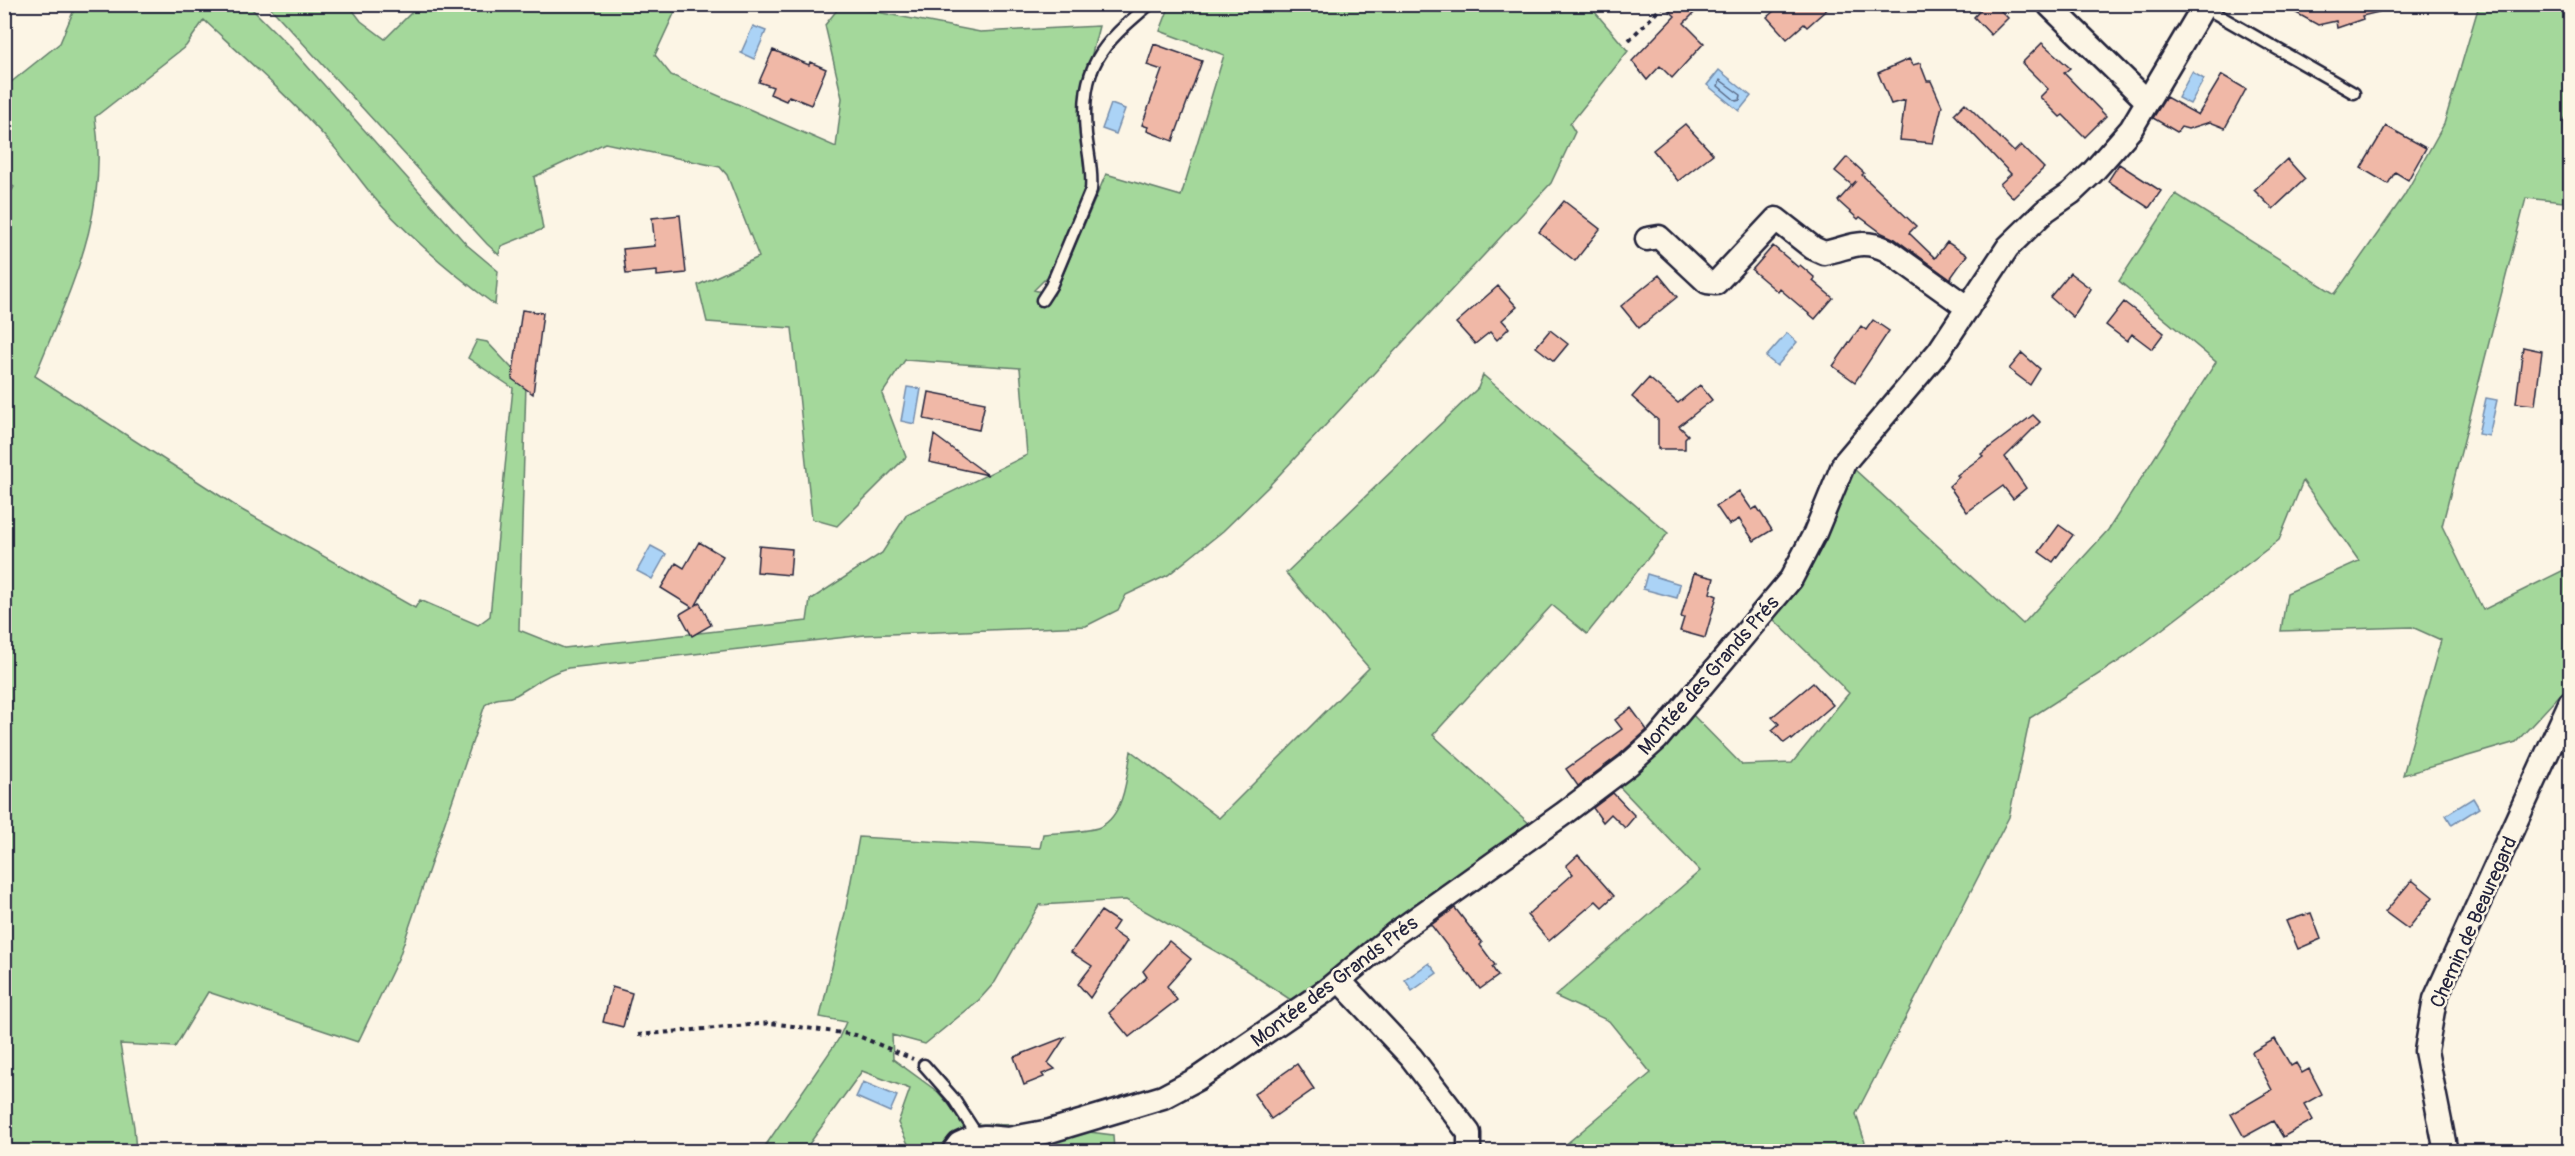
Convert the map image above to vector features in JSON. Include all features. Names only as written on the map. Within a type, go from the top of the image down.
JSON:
[{"type":"street","points":[[2050,6],[2147,101]]},
{"type":"street","name":"Montée des Grands Prés","points":[[953,1152],[959,1144],[979,1138],[1008,1139],[1050,1131],[1163,1097],[1197,1079],[1238,1053],[1339,980],[1396,933],[1628,765],[1657,739],[1791,579],[1815,533],[1844,464],[1939,351],[2008,247],[2037,218],[2071,193],[2092,173],[2131,129],[2204,6]]},
{"type":"street","points":[[1647,239],[1659,237],[1707,282],[1716,283],[1776,219],[1813,248],[1824,253],[1859,243],[1872,242],[1887,250],[1968,308]]},
{"type":"street","name":"Chemin de Beauregard","points":[[2446,1152],[2426,1051],[2435,999],[2571,703]]},
{"type":"street","points":[[1339,980],[1411,1057],[1469,1133],[1469,1152]]},
{"type":"lane","points":[[1042,300],[1051,286],[1091,190],[1092,178],[1087,148],[1085,106],[1088,79],[1096,59],[1107,43],[1150,4]]},
{"type":"lane","points":[[2204,6],[2354,93]]},
{"type":"lane","points":[[924,1065],[953,1098],[979,1138]]},
{"type":"path","points":[[1629,40],[1665,4]]},
{"type":"path","points":[[638,1035],[771,1023],[856,1035],[924,1065]]},
{"type":"green space","points":[[76,5],[248,5],[291,48],[467,245],[498,271],[495,305],[405,230],[378,202],[340,153],[312,122],[204,20],[186,46],[95,117],[98,152],[97,186],[92,218],[73,281],[35,376],[242,510],[415,608],[420,600],[478,625],[490,616],[513,388],[468,358],[477,340],[487,342],[526,383],[519,630],[564,648],[807,621],[810,600],[882,553],[907,514],[1027,455],[1020,368],[905,360],[882,394],[906,457],[837,526],[812,519],[792,328],[707,322],[698,285],[759,257],[727,175],[720,167],[605,143],[534,177],[543,229],[501,246],[499,255],[268,5],[349,5],[361,21],[385,39],[419,5],[678,5],[655,55],[671,75],[836,147],[842,98],[825,25],[841,5],[980,32],[1099,26],[1079,105],[1087,182],[1083,202],[1047,277],[1034,290],[1054,295],[1106,174],[1181,196],[1224,55],[1160,31],[1170,5],[1589,5],[1628,51],[1570,124],[1575,132],[1551,183],[1268,487],[1223,531],[1168,575],[1126,595],[1118,610],[1086,626],[865,635],[568,668],[547,676],[516,695],[490,702],[485,705],[399,957],[358,1042],[208,992],[175,1047],[120,1044],[136,1151],[26,1151],[5,1143],[4,203],[14,187],[5,181],[5,87],[60,43]]},
{"type":"green space","points":[[2479,5],[2570,5],[2570,110],[2563,122],[2563,202],[2526,198],[2442,526],[2483,610],[2570,567],[2570,684],[2516,742],[2403,775],[2441,640],[2412,627],[2281,631],[2287,593],[2359,561],[2303,481],[2279,540],[2127,656],[2030,718],[2009,817],[1856,1114],[1867,1149],[1871,1151],[1558,1151],[1651,1073],[1609,1021],[1555,996],[1700,871],[1616,783],[1689,711],[1742,765],[1792,763],[1849,693],[1773,619],[1788,600],[1854,469],[2023,624],[2108,530],[2216,362],[2119,281],[2176,194],[2335,294],[2404,196],[2444,124]]},
{"type":"green space","points":[[1483,375],[1668,533],[1587,634],[1552,605],[1433,735],[1533,827],[1297,1004],[1229,959],[1126,900],[1039,905],[995,982],[979,1000],[925,1044],[892,1035],[893,1059],[938,1092],[966,1124],[1034,1125],[1113,1135],[1114,1151],[908,1151],[908,1144],[898,1123],[910,1089],[862,1071],[804,1151],[761,1152],[838,1040],[846,1022],[820,1017],[845,913],[859,837],[1040,848],[1043,834],[1089,830],[1100,827],[1108,821],[1120,804],[1131,751],[1219,818],[1369,668],[1286,573],[1478,388]]},
{"type":"water","points":[[753,26],[766,31],[754,59],[741,53]]},
{"type":"water","points":[[1719,70],[1751,96],[1739,111],[1707,85]]},
{"type":"water","points":[[2192,72],[2204,79],[2190,104],[2178,98]]},
{"type":"water","points":[[1111,104],[1125,109],[1116,134],[1102,129]]},
{"type":"water","points":[[1787,333],[1797,342],[1777,366],[1766,357]]},
{"type":"water","points":[[907,387],[921,389],[915,424],[901,421]]},
{"type":"water","points":[[2486,398],[2497,400],[2489,436],[2478,434]]},
{"type":"water","points":[[651,546],[666,554],[652,579],[637,571]]},
{"type":"water","points":[[1647,574],[1680,584],[1677,598],[1643,589]]},
{"type":"water","points":[[2473,798],[2479,808],[2452,825],[2446,815]]},
{"type":"water","points":[[1429,963],[1437,973],[1412,991],[1405,980]]},
{"type":"water","points":[[863,1082],[897,1096],[890,1112],[856,1097]]},
{"type":"building","points":[[1662,4],[1686,4],[1695,12],[1684,23],[1704,43],[1672,78],[1660,66],[1647,80],[1632,61],[1675,16]]},
{"type":"building","points":[[1782,4],[1833,4],[1807,27],[1804,24],[1787,39],[1767,17]]},
{"type":"building","points":[[1986,4],[1994,4],[2008,18],[1991,35],[1974,17]]},
{"type":"building","points":[[2280,4],[2379,4],[2379,12],[2362,16],[2363,19],[2337,28],[2336,21],[2318,25]]},
{"type":"building","points":[[2042,43],[2070,68],[2064,73],[2106,116],[2085,137],[2063,115],[2060,117],[2040,97],[2048,89],[2022,63]]},
{"type":"building","points":[[1154,44],[1202,61],[1173,141],[1147,131],[1148,127],[1142,125],[1162,70],[1147,65]]},
{"type":"building","points":[[773,50],[809,65],[810,62],[826,69],[811,105],[789,96],[786,101],[770,94],[773,87],[759,82]]},
{"type":"building","points":[[1909,59],[1913,65],[1920,63],[1927,81],[1931,81],[1942,106],[1933,143],[1900,140],[1905,100],[1891,104],[1878,73]]},
{"type":"building","points":[[2222,75],[2246,89],[2225,128],[2210,122],[2188,129],[2181,127],[2177,132],[2153,118],[2166,97],[2198,115]]},
{"type":"building","points":[[1965,103],[2014,152],[2021,145],[2044,168],[2013,198],[2000,184],[2011,174],[1954,114]]},
{"type":"building","points":[[1685,124],[1713,154],[1678,181],[1653,150]]},
{"type":"building","points":[[2386,126],[2426,148],[2408,180],[2395,172],[2388,184],[2361,168]]},
{"type":"building","points":[[1847,157],[1864,173],[1862,175],[1916,226],[1909,233],[1935,258],[1947,242],[1967,255],[1950,279],[1895,239],[1882,233],[1860,217],[1858,219],[1838,201],[1856,181],[1852,185],[1835,171]]},
{"type":"building","points":[[2287,159],[2305,179],[2273,209],[2254,190]]},
{"type":"building","points":[[2119,164],[2161,191],[2149,208],[2108,181]]},
{"type":"building","points":[[1564,201],[1600,229],[1575,261],[1539,232]]},
{"type":"building","points":[[680,215],[686,273],[657,276],[657,271],[626,274],[623,249],[655,246],[652,218]]},
{"type":"building","points":[[1773,246],[1815,278],[1813,281],[1833,298],[1815,319],[1780,289],[1778,292],[1752,270]]},
{"type":"building","points":[[2070,273],[2091,289],[2073,317],[2050,297]]},
{"type":"building","points":[[1659,275],[1677,297],[1639,328],[1621,306]]},
{"type":"building","points":[[1498,286],[1517,307],[1502,320],[1509,328],[1497,340],[1490,332],[1475,344],[1456,323]]},
{"type":"building","points":[[2124,302],[2164,333],[2152,349],[2132,334],[2127,341],[2106,325]]},
{"type":"building","points":[[522,310],[543,313],[533,394],[512,379]]},
{"type":"building","points":[[1873,320],[1889,331],[1855,382],[1833,366],[1861,326],[1866,330]]},
{"type":"building","points":[[1550,330],[1568,344],[1554,361],[1536,347]]},
{"type":"building","points":[[2523,347],[2542,351],[2535,405],[2516,403]]},
{"type":"building","points":[[2022,353],[2040,369],[2030,385],[2009,369]]},
{"type":"building","points":[[1649,378],[1678,403],[1700,385],[1712,400],[1679,426],[1688,435],[1685,438],[1685,449],[1658,449],[1658,420],[1632,397]]},
{"type":"building","points":[[929,392],[985,403],[979,430],[924,419]]},
{"type":"building","points":[[2033,415],[2040,422],[2005,457],[2026,488],[2013,499],[2003,486],[1967,512],[1949,486],[1959,477],[1957,475],[1983,456],[1981,454]]},
{"type":"building","points":[[934,435],[988,475],[929,462]]},
{"type":"building","points":[[1739,491],[1752,510],[1757,507],[1772,530],[1754,541],[1739,519],[1729,525],[1716,506]]},
{"type":"building","points":[[2059,525],[2073,535],[2053,562],[2039,552]]},
{"type":"building","points":[[699,542],[723,556],[696,605],[700,603],[711,625],[692,636],[680,614],[692,607],[661,588],[676,563],[684,568]]},
{"type":"building","points":[[759,546],[792,549],[790,575],[757,572]]},
{"type":"building","points":[[1694,573],[1714,578],[1710,593],[1717,596],[1705,638],[1680,631],[1684,618],[1681,617]]},
{"type":"building","points":[[1813,683],[1833,705],[1792,740],[1791,738],[1784,743],[1772,730],[1779,724],[1772,717]]},
{"type":"building","points":[[1631,708],[1647,730],[1578,786],[1566,769],[1622,729],[1615,720]]},
{"type":"building","points":[[1613,793],[1635,816],[1625,828],[1611,814],[1603,822],[1593,808]]},
{"type":"building","points":[[1578,855],[1614,896],[1602,907],[1596,901],[1549,941],[1527,915],[1573,874],[1566,866]]},
{"type":"building","points":[[2412,880],[2433,897],[2408,929],[2385,912]]},
{"type":"building","points":[[1455,908],[1482,943],[1480,945],[1495,965],[1492,967],[1498,976],[1480,989],[1431,925]]},
{"type":"building","points":[[1101,911],[1118,922],[1112,931],[1127,941],[1090,998],[1078,984],[1092,966],[1071,952]]},
{"type":"building","points":[[2311,913],[2321,939],[2298,949],[2286,921]]},
{"type":"building","points":[[1169,941],[1191,959],[1167,986],[1177,1000],[1129,1037],[1109,1013],[1147,977],[1143,971]]},
{"type":"building","points":[[612,987],[632,993],[623,1027],[603,1022]]},
{"type":"building","points":[[1065,1037],[1048,1063],[1055,1069],[1042,1074],[1044,1077],[1024,1085],[1014,1057]]},
{"type":"building","points":[[2275,1039],[2291,1066],[2296,1063],[2302,1073],[2309,1069],[2322,1094],[2304,1104],[2313,1120],[2283,1137],[2273,1121],[2244,1137],[2231,1114],[2272,1090],[2252,1052]]},
{"type":"building","points":[[1297,1064],[1314,1089],[1271,1119],[1254,1094]]}]
